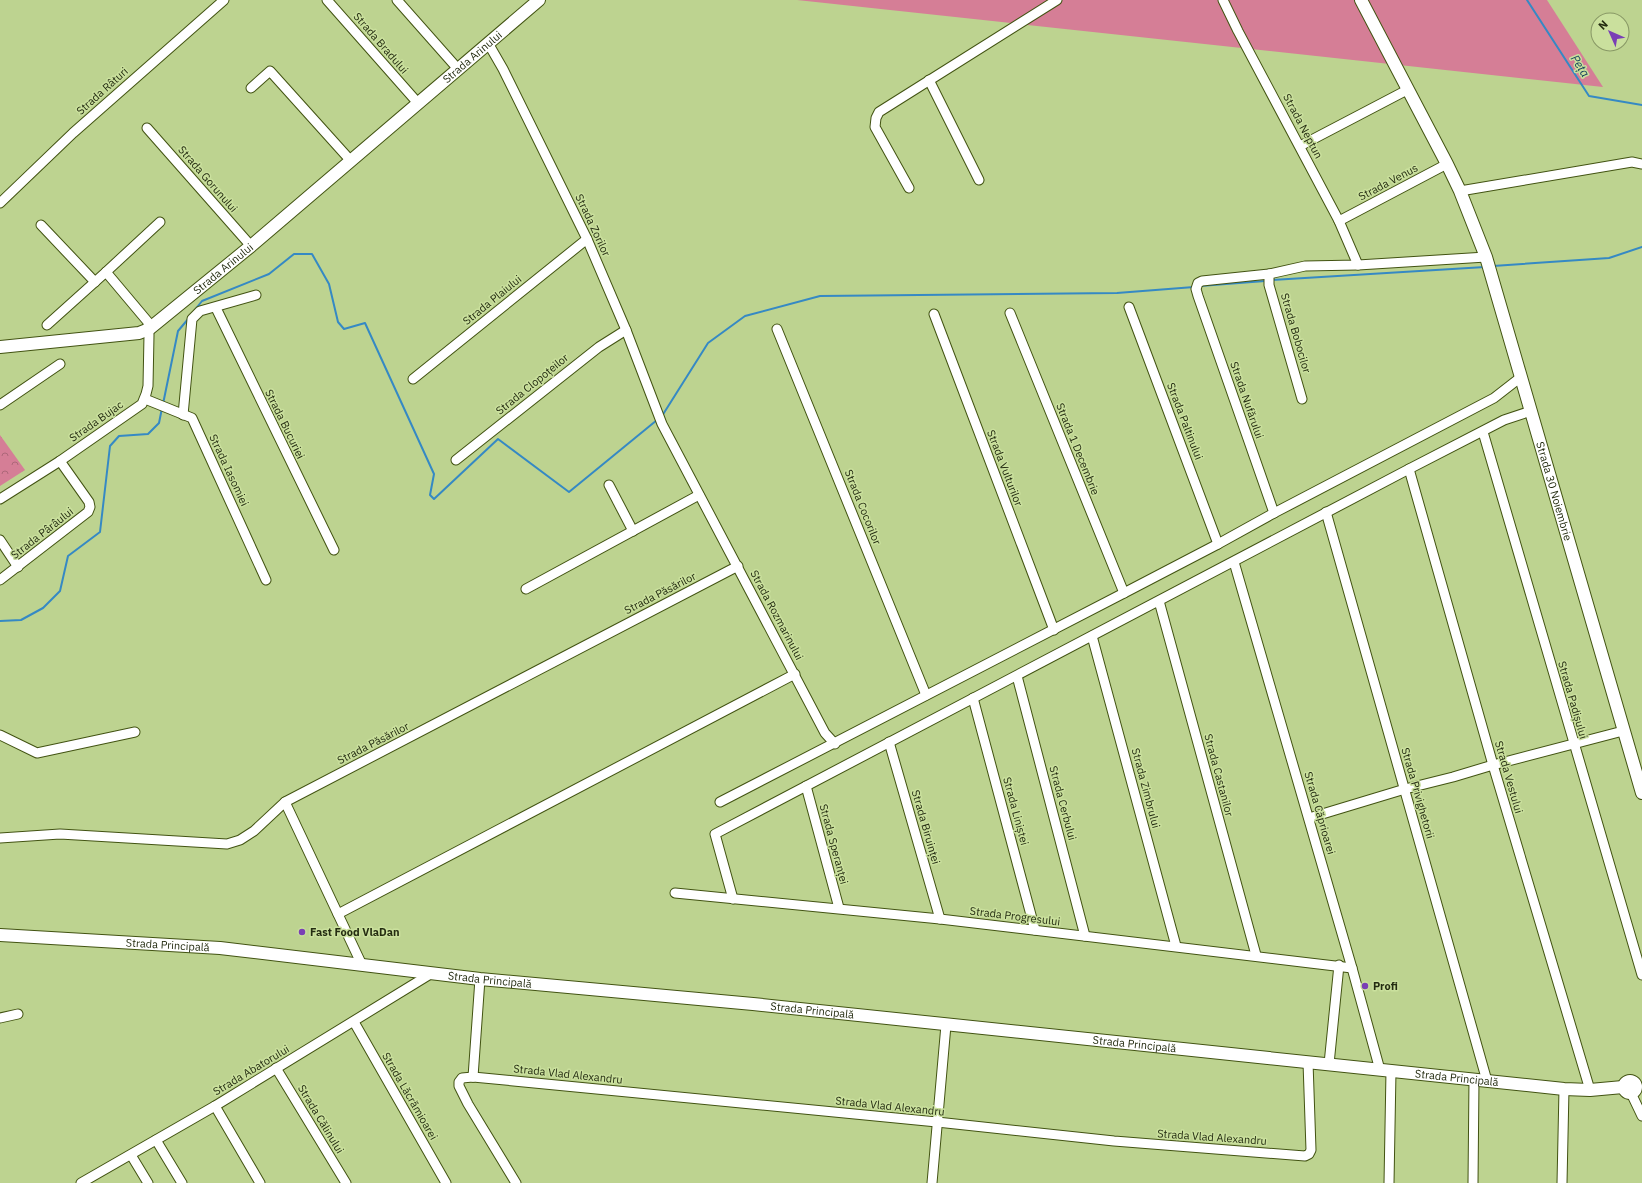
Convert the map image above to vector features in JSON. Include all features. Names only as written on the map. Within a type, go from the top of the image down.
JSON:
[{"type":"main road","name":"Strada Arinului","points":[[149,329],[251,246],[351,161],[417,102],[539,0]]},
{"type":"main road","name":"Strada 30 Noiembrie","points":[[1361,0],[1447,164],[1460,191],[1486,257],[1642,794]]},
{"type":"main road","points":[[0,348],[139,333],[149,329]]},
{"type":"main road","name":"Strada Principală","points":[[0,935],[182,945],[480,979],[753,1004],[1564,1089],[1590,1090],[1633,1087]]},
{"type":"street","name":"Strada Râturi","points":[[0,204],[73,133],[224,0]]},
{"type":"street","name":"Strada Bradului","points":[[327,0],[417,102]]},
{"type":"street","points":[[397,0],[458,69]]},
{"type":"street","points":[[909,188],[875,127],[878,112],[1057,0]]},
{"type":"street","name":"Strada Neptun","points":[[1223,0],[1238,31],[1340,221],[1358,265]]},
{"type":"street","name":"Strada Zorilor","points":[[488,42],[503,69],[587,239],[626,330],[662,424]]},
{"type":"street","points":[[252,88],[270,71],[351,161]]},
{"type":"street","points":[[929,80],[979,180]]},
{"type":"street","points":[[1300,146],[1407,90]]},
{"type":"street","name":"Strada Gorunului","points":[[147,128],[251,246]]},
{"type":"street","points":[[1460,191],[1632,162],[1642,164]]},
{"type":"street","name":"Strada Venus","points":[[1340,221],[1447,164]]},
{"type":"street","points":[[47,325],[160,222]]},
{"type":"street","points":[[41,225],[95,282]]},
{"type":"street","name":"Strada Plaiului","points":[[413,379],[587,239]]},
{"type":"street","points":[[1269,274],[1305,266],[1358,265],[1486,257]]},
{"type":"street","points":[[106,272],[146,318],[149,329],[148,386],[145,399]]},
{"type":"street","name":"Strada Bobocilor","points":[[1269,274],[1269,285],[1302,399]]},
{"type":"street","name":"Strada Nufărului","points":[[1269,274],[1202,281],[1197,290],[1274,512]]},
{"type":"street","points":[[183,415],[192,320],[200,311],[216,308],[256,295]]},
{"type":"street","name":"Strada Paltinului","points":[[1129,307],[1218,544]]},
{"type":"street","name":"Strada Bucuriei","points":[[216,308],[334,550]]},
{"type":"street","name":"Strada 1 Decembrie","points":[[1010,313],[1124,593]]},
{"type":"street","name":"Strada Vulturilor","points":[[934,314],[1054,630]]},
{"type":"street","name":"Strada Cocorilor","points":[[777,329],[926,695]]},
{"type":"street","name":"Strada Clopoțeilor","points":[[456,460],[599,347],[626,330]]},
{"type":"street","points":[[0,405],[60,364]]},
{"type":"street","points":[[720,802],[1054,630],[1218,544],[1274,512],[1494,398],[1521,377]]},
{"type":"street","name":"Strada Iasomiei","points":[[145,399],[158,406],[192,418],[266,580]]},
{"type":"street","name":"Strada Bujac","points":[[0,498],[60,461],[142,404],[145,399]]},
{"type":"street","points":[[733,899],[715,834],[1234,562],[1326,512],[1504,420],[1531,411]]},
{"type":"street","name":"Strada Rozmarinului","points":[[662,424],[825,733],[835,744]]},
{"type":"street","name":"Strada Padișului","points":[[1483,432],[1642,975]]},
{"type":"street","name":"Strada Pârâului","points":[[0,580],[84,515],[90,507],[89,502],[60,461]]},
{"type":"street","name":"Strada Vestului","points":[[1408,470],[1493,765],[1590,1090]]},
{"type":"street","points":[[609,485],[633,531]]},
{"type":"street","points":[[526,589],[699,495]]},
{"type":"street","name":"Strada Privighetorii","points":[[1326,512],[1487,1081]]},
{"type":"street","points":[[0,540],[18,566]]},
{"type":"street","name":"Strada Căprioarei","points":[[1234,562],[1352,968],[1386,1071],[1389,1183]]},
{"type":"street","name":"Strada Păsărilor","points":[[0,838],[60,834],[227,844],[240,840],[254,831],[284,802],[738,566]]},
{"type":"street","name":"Strada Castanilor","points":[[1158,602],[1256,955]]},
{"type":"street","name":"Strada Zimbrului","points":[[1092,636],[1176,946]]},
{"type":"street","points":[[338,914],[795,674]]},
{"type":"street","name":"Strada Cerbului","points":[[1017,676],[1085,936]]},
{"type":"street","name":"Strada Liniștei","points":[[974,698],[1035,930]]},
{"type":"street","points":[[1309,818],[1405,789],[1623,730]]},
{"type":"street","points":[[0,735],[37,753],[135,732]]},
{"type":"street","name":"Strada Biruinței","points":[[889,742],[940,919]]},
{"type":"street","name":"Strada Speranței","points":[[806,786],[839,908]]},
{"type":"street","points":[[284,802],[362,965]]},
{"type":"street","name":"Strada Progresului","points":[[675,893],[940,919],[1256,955],[1339,965],[1352,968]]},
{"type":"street","points":[[1329,1064],[1339,965]]},
{"type":"street","name":"Strada Abatorului","points":[[81,1183],[214,1106],[354,1022],[432,973]]},
{"type":"street","points":[[480,979],[473,1077],[462,1078],[459,1082],[459,1086],[468,1104],[516,1183]]},
{"type":"street","points":[[0,1018],[18,1014]]},
{"type":"street","name":"Strada Lăcrămioarei","points":[[354,1022],[446,1183]]},
{"type":"street","points":[[932,1183],[946,1025]]},
{"type":"street","name":"Strada Vlad Alexandru","points":[[473,1077],[937,1122],[1114,1141],[1305,1156],[1311,1150],[1308,1062]]},
{"type":"street","name":"Strada Călinului","points":[[276,1068],[346,1183]]},
{"type":"street","points":[[1473,1183],[1474,1079]]},
{"type":"street","points":[[1633,1087],[1642,1116]]},
{"type":"street","points":[[1562,1183],[1564,1089]]},
{"type":"street","points":[[214,1106],[260,1183]]},
{"type":"street","points":[[156,1140],[182,1183]]},
{"type":"street","points":[[131,1155],[148,1183]]},
{"type":"green space","points":[[797,0],[1547,0],[1603,87]]},
{"type":"green space","points":[[0,435],[25,470],[0,486]]},
{"type":"waterway","name":"Peța","points":[[1527,0],[1589,96],[1642,105]]},
{"type":"waterway","points":[[1493,266],[1609,258],[1642,247]]},
{"type":"waterway","points":[[194,311],[202,301],[269,274],[294,254],[312,254],[329,284],[338,322],[344,329],[365,323],[434,474],[430,495],[434,499],[498,439],[569,492],[657,420]]},
{"type":"waterway","points":[[1272,280],[1485,267]]},
{"type":"waterway","points":[[1200,286],[1265,281]]},
{"type":"waterway","points":[[662,416],[708,343],[745,316],[820,296],[1117,293],[1194,287]]},
{"type":"waterway","points":[[163,404],[178,331],[189,318]]},
{"type":"waterway","points":[[0,621],[21,620],[43,608],[60,591],[68,556],[100,532],[110,446],[119,436],[148,434],[159,423],[162,408]]},
{"type":"place","name":"Fast Food VlaDan","points":[[302,932]]},
{"type":"place","name":"Profi","points":[[1365,986]]}]
